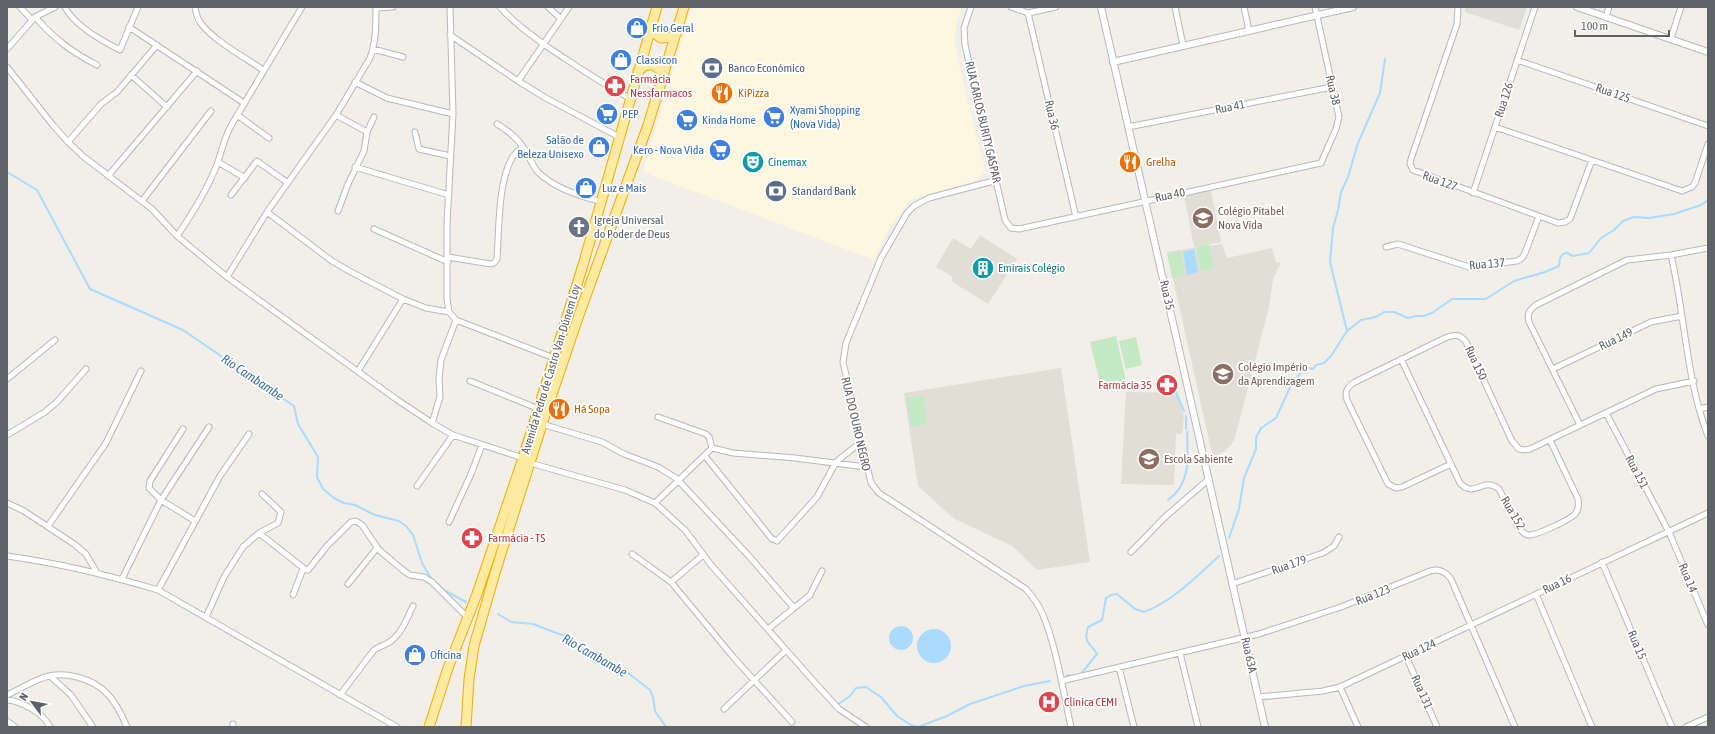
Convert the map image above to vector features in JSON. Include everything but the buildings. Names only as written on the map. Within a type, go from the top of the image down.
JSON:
[{"type":"highway","name":"Avenida Pedro de Castro Van-Dúnem Loy","points":[[466,727],[472,662],[478,631],[526,461],[539,409],[602,202],[630,98],[657,7]]},
{"type":"highway","name":"Avenida Pedro de Castro Van-Dúnem Loy","points":[[430,727],[448,668],[469,616],[526,461],[542,424],[662,81],[684,7]]},
{"type":"highway","points":[[652,22],[654,33],[661,38],[672,38],[678,29]]},
{"type":"highway","points":[[637,74],[642,67],[652,65],[661,71],[662,81]]},
{"type":"street","points":[[20,7],[60,43],[97,65]]},
{"type":"street","points":[[7,48],[34,18],[54,7]]},
{"type":"street","points":[[65,7],[76,21],[120,50],[138,7]]},
{"type":"street","points":[[195,7],[196,15],[208,31],[263,70]]},
{"type":"street","points":[[177,236],[196,207],[218,162],[226,134],[302,7]]},
{"type":"street","points":[[227,277],[267,212],[336,115],[370,58],[376,32],[376,8],[392,7]]},
{"type":"street","points":[[451,7],[450,35],[453,72],[447,224],[447,299],[449,312],[456,320],[554,358]]},
{"type":"street","points":[[500,7],[518,25],[598,82],[630,98]]},
{"type":"street","points":[[548,7],[560,18]]},
{"type":"street","points":[[518,81],[569,7]]},
{"type":"street","name":"RUA CARLOS BURITY GASPAR","points":[[971,7],[964,24],[964,36],[1005,220],[1011,228],[1019,230]]},
{"type":"street","points":[[1011,7],[1028,13],[1056,7]]},
{"type":"street","name":"Rua 35","points":[[1101,7],[1232,584]]},
{"type":"street","points":[[1175,7],[1183,46]]},
{"type":"street","points":[[1244,7],[1249,31]]},
{"type":"street","name":"Rua 38","points":[[1315,7],[1338,112],[1338,122],[1321,163]]},
{"type":"street","points":[[1113,62],[1353,7]]},
{"type":"street","name":"Rua 127","points":[[1458,7],[1457,24],[1410,164],[1415,172],[1558,223],[1565,222],[1570,219],[1592,160]]},
{"type":"street","name":"Rua 126","points":[[1473,192],[1535,7]]},
{"type":"street","points":[[1577,7],[1671,38],[1708,52]]},
{"type":"street","points":[[1606,16],[1609,7]]},
{"type":"street","points":[[1671,38],[1681,7]]},
{"type":"street","name":"Rua 36","points":[[1028,13],[1076,217]]},
{"type":"street","points":[[129,27],[244,103]]},
{"type":"street","points":[[450,35],[546,98],[619,137]]},
{"type":"street","points":[[68,142],[101,104],[117,92],[157,45]]},
{"type":"street","points":[[373,49],[403,57]]},
{"type":"street","name":"Rua 125","points":[[1517,60],[1708,126]]},
{"type":"street","points":[[7,67],[68,142],[108,176],[142,201],[177,236],[227,277],[358,370],[396,399],[453,435],[526,461],[625,490],[655,503],[685,530],[703,555],[768,629],[785,651],[839,709],[866,727]]},
{"type":"street","points":[[108,176],[197,71]]},
{"type":"street","points":[[131,75],[167,108]]},
{"type":"street","points":[[355,82],[387,98],[452,114]]},
{"type":"street","name":"Rua 41","points":[[1128,127],[1332,87]]},
{"type":"street","points":[[142,201],[211,111]]},
{"type":"street","points":[[237,115],[269,138]]},
{"type":"street","points":[[336,115],[367,132]]},
{"type":"street","points":[[338,211],[355,168],[366,148],[367,132],[374,117]]},
{"type":"street","points":[[497,124],[513,136],[523,147],[532,164],[547,179],[568,191],[602,202]]},
{"type":"street","points":[[1495,127],[1682,191],[1692,187],[1695,183],[1708,144]]},
{"type":"street","points":[[415,132],[419,149],[450,156]]},
{"type":"street","points":[[374,229],[448,260],[490,264],[496,262],[506,173],[513,156],[523,147]]},
{"type":"street","points":[[231,195],[257,161],[288,183]]},
{"type":"street","points":[[218,162],[245,178]]},
{"type":"street","name":"Rua 40","points":[[1019,230],[1321,163]]},
{"type":"street","points":[[355,168],[449,196]]},
{"type":"street","name":"RUA DO OURO NEGRO","points":[[997,180],[937,195],[914,206],[907,213],[881,258],[846,343],[843,355],[844,368],[866,467],[871,483],[879,493],[1026,589],[1038,605],[1043,615],[1061,682],[1071,727]]},
{"type":"street","points":[[267,212],[332,261],[351,272],[403,299],[426,308],[449,312]]},
{"type":"street","name":"Rua 137","points":[[1386,247],[1398,244],[1469,267],[1512,262],[1522,258],[1525,253],[1539,216]]},
{"type":"street","points":[[1580,425],[1529,322],[1528,314],[1532,308],[1627,260],[1671,255],[1708,248]]},
{"type":"street","points":[[1671,255],[1694,380],[1700,409],[1708,436]]},
{"type":"street","points":[[358,370],[403,299]]},
{"type":"street","name":"Rua 149","points":[[1553,369],[1651,322],[1682,316]]},
{"type":"street","points":[[432,423],[440,397],[441,360],[456,320]]},
{"type":"street","name":"Rua 150","points":[[1451,464],[1402,487],[1396,488],[1391,486],[1386,481],[1353,413],[1346,396],[1348,387],[1401,359],[1450,336],[1455,335],[1462,337],[1466,342],[1515,445],[1519,449],[1524,450],[1550,440],[1656,389],[1694,380]]},
{"type":"street","points":[[8,377],[55,340]]},
{"type":"street","name":"Rua 152","points":[[1401,359],[1460,483],[1464,487],[1475,488],[1486,484],[1491,484],[1499,489],[1518,527],[1525,534],[1533,535],[1572,517],[1576,513],[1579,505],[1578,499],[1550,440]]},
{"type":"street","points":[[7,434],[45,412],[64,394],[86,369]]},
{"type":"street","points":[[48,526],[106,443],[141,371]]},
{"type":"street","points":[[470,381],[539,409]]},
{"type":"street","points":[[1700,409],[1708,407]]},
{"type":"street","name":"Rua 151","points":[[1606,413],[1669,532]]},
{"type":"street","points":[[658,417],[706,434],[709,437],[712,448]]},
{"type":"street","points":[[542,424],[602,442],[624,454],[658,467],[679,481],[748,555],[794,608]]},
{"type":"street","points":[[122,579],[161,500],[209,427]]},
{"type":"street","points":[[183,429],[149,485],[151,490],[161,500],[195,521]]},
{"type":"street","points":[[158,590],[220,476],[249,434]]},
{"type":"street","points":[[417,486],[453,435]]},
{"type":"street","points":[[705,456],[772,540],[777,541],[817,497],[836,462],[861,442]]},
{"type":"street","points":[[449,522],[482,446]]},
{"type":"street","points":[[655,503],[712,448]]},
{"type":"street","points":[[712,448],[733,453],[836,462],[866,467]]},
{"type":"street","points":[[1131,552],[1165,517],[1209,479]]},
{"type":"street","points":[[206,617],[233,561],[243,547],[259,533],[278,523],[281,518],[281,512],[262,494]]},
{"type":"street","points":[[8,504],[24,511],[74,544],[86,554],[97,573]]},
{"type":"street","name":"Rua 16","points":[[1592,727],[1536,594],[1669,532],[1708,512]]},
{"type":"street","points":[[259,533],[303,569],[308,570],[327,546],[351,522],[356,521],[362,526],[376,548],[410,575],[424,577],[432,582],[469,616]]},
{"type":"street","name":"Rua 14","points":[[1669,532],[1708,625]]},
{"type":"street","name":"Rua 179","points":[[1232,584],[1323,553],[1334,546],[1339,537]]},
{"type":"street","points":[[348,584],[376,548]]},
{"type":"street","points":[[632,554],[671,582],[792,722]]},
{"type":"street","points":[[671,582],[703,555]]},
{"type":"street","points":[[7,556],[39,560],[97,573],[158,590],[397,727]]},
{"type":"street","name":"Rua 15","points":[[1602,562],[1672,727]]},
{"type":"street","points":[[293,595],[303,569]]},
{"type":"street","name":"Rua 123","points":[[1061,682],[1244,637],[1341,607],[1430,571],[1437,570],[1449,576],[1470,624]]},
{"type":"street","points":[[768,629],[810,595],[822,572]]},
{"type":"street","name":"Rua 63A","points":[[1232,584],[1265,727]]},
{"type":"street","name":"Rua 124","points":[[1258,697],[1323,691],[1340,687],[1536,594]]},
{"type":"street","points":[[340,695],[374,650],[380,645],[390,642],[396,636],[413,606]]},
{"type":"street","points":[[1470,624],[1515,727]]},
{"type":"street","points":[[724,709],[785,651]]},
{"type":"street","points":[[1180,653],[1198,727]]},
{"type":"street","name":"Rua 131","points":[[1406,656],[1437,727]]},
{"type":"street","points":[[1119,668],[1134,727]]},
{"type":"street","points":[[7,695],[50,676],[69,675],[90,680],[106,691],[121,712],[127,727]]},
{"type":"street","points":[[50,676],[71,695],[93,727]]},
{"type":"street","points":[[1340,687],[1358,727]]},
{"type":"street","points":[[7,700],[16,700],[34,710],[48,723],[50,727]]},
{"type":"street","points":[[1686,727],[1708,717]]},
{"type":"street","points":[[7,721],[15,727]]},
{"type":"shaded area","points":[[692,7],[962,7],[956,24],[955,45],[985,169],[977,180],[910,200],[889,228],[874,260],[643,172]]},
{"type":"shaded area","points":[[1465,7],[1527,7],[1519,30],[1465,12]]},
{"type":"shaded area","name":"Colégio Pitabel Nova Vida","points":[[1211,190],[1221,242],[1194,247],[1184,195]]},
{"type":"shaded area","points":[[980,235],[1017,259],[988,304],[951,281],[953,277],[936,267],[953,238],[971,249]]},
{"type":"shaded area","name":"Colégio Império da Aprendizagem","points":[[1222,244],[1227,258],[1272,248],[1276,263],[1281,262],[1273,279],[1269,307],[1234,441],[1225,451],[1213,458],[1167,252]]},
{"type":"shaded area","points":[[1061,368],[1090,562],[1037,570],[1012,546],[953,518],[918,486],[904,393]]},
{"type":"shaded area","name":"Escola Sabiente","points":[[1126,392],[1178,393],[1184,417],[1182,434],[1176,434],[1174,485],[1121,484]]},
{"type":"green space","points":[[1209,244],[1214,268],[1201,271],[1196,247]]},
{"type":"green space","points":[[1180,251],[1185,275],[1172,278],[1167,253]]},
{"type":"green space","points":[[1116,336],[1126,381],[1101,387],[1090,342]]},
{"type":"green space","points":[[1136,337],[1142,365],[1126,369],[1119,341]]},
{"type":"green space","points":[[923,395],[927,424],[911,427],[906,398]]},
{"type":"water","points":[[1194,249],[1198,272],[1187,275],[1183,252]]},
{"type":"water","points":[[901,626],[909,630],[913,638],[909,646],[901,650],[893,646],[889,638],[893,630]]},
{"type":"water","points":[[934,629],[946,634],[951,646],[946,658],[934,663],[922,658],[917,646],[922,634]]},
{"type":"waterway","points":[[1347,331],[1330,262],[1333,228],[1341,192],[1348,177],[1358,143],[1380,93],[1385,59]]},
{"type":"waterway","name":"Rio Cambambe","points":[[7,172],[37,190],[90,289],[183,330],[294,406],[298,424],[318,457],[317,477],[323,489],[334,498],[344,503],[355,505],[375,515],[399,521],[406,526],[413,535],[422,563],[432,580]]},
{"type":"waterway","points":[[1229,538],[1239,509],[1244,478],[1256,449],[1256,438],[1261,428],[1276,418],[1292,383],[1306,367],[1313,369],[1316,365],[1324,363],[1331,356],[1347,331],[1361,320],[1376,317],[1384,312],[1394,312],[1408,318],[1424,316],[1432,313],[1452,299],[1486,299],[1514,281],[1545,272],[1559,266],[1560,258],[1563,254],[1567,253],[1573,256],[1589,253],[1601,238],[1614,230],[1623,221],[1634,217],[1649,218],[1674,214],[1701,205],[1708,200]]},
{"type":"waterway","points":[[1175,390],[1184,411]]},
{"type":"waterway","points":[[1186,416],[1186,429]]},
{"type":"waterway","points":[[1168,500],[1181,486],[1184,478],[1188,451],[1187,432]]},
{"type":"waterway","points":[[1080,675],[1097,654],[1086,637],[1088,627],[1102,620],[1106,598],[1117,594],[1135,609],[1144,612],[1175,595],[1219,556]]},
{"type":"waterway","name":"Rio Cambambe","points":[[442,589],[466,602]]},
{"type":"waterway","name":"Rio Cambambe","points":[[498,614],[511,622],[533,624],[567,637],[578,648],[628,673],[650,690],[653,697],[655,711],[666,727]]},
{"type":"waterway","points":[[1067,675],[1074,676]]},
{"type":"waterway","points":[[837,705],[850,696],[856,688],[866,687],[881,697],[897,716],[911,725],[918,727],[947,716],[970,704],[1024,686],[1050,681]]},
{"type":"place","name":"Frio Geral","points":[[637,28]]},
{"type":"place","name":"Classicon","points":[[621,60]]},
{"type":"place","name":"Banco Económico","points":[[712,68]]},
{"type":"place","name":"Farmácia Nessfarmacos","points":[[615,86]]},
{"type":"place","name":"KiPizza","points":[[722,93]]},
{"type":"place","name":"PEP","points":[[607,114]]},
{"type":"place","name":"Xyami Shopping (Nova Vida)","points":[[774,117]]},
{"type":"place","name":"Kinda Home","points":[[687,120]]},
{"type":"place","name":"Salão de Beleza Unisexo","points":[[599,147]]},
{"type":"place","name":"Kero - Nova Vida","points":[[720,150]]},
{"type":"place","name":"Cinemax","points":[[753,162]]},
{"type":"place","name":"Grelha","points":[[1130,162]]},
{"type":"place","name":"Luz e Mais","points":[[586,188]]},
{"type":"place","name":"Standard Bank","points":[[776,191]]},
{"type":"place","name":"Colégio Pitabel Nova Vida","points":[[1203,218]]},
{"type":"place","name":"Igreja Universal do Poder de Deus","points":[[579,227]]},
{"type":"place","name":"Emirais Colégio","points":[[983,268]]},
{"type":"place","name":"Colégio Império da Aprendizagem","points":[[1223,374]]},
{"type":"place","name":"Farmácia 35","points":[[1167,385]]},
{"type":"place","name":"Há Sopa","points":[[559,409]]},
{"type":"place","name":"Escola Sabiente","points":[[1149,459]]},
{"type":"place","name":"Farmácia - TS","points":[[472,538]]},
{"type":"place","name":"Oficina","points":[[415,655]]},
{"type":"place","name":"Clínica CEMI","points":[[1049,702]]}]
